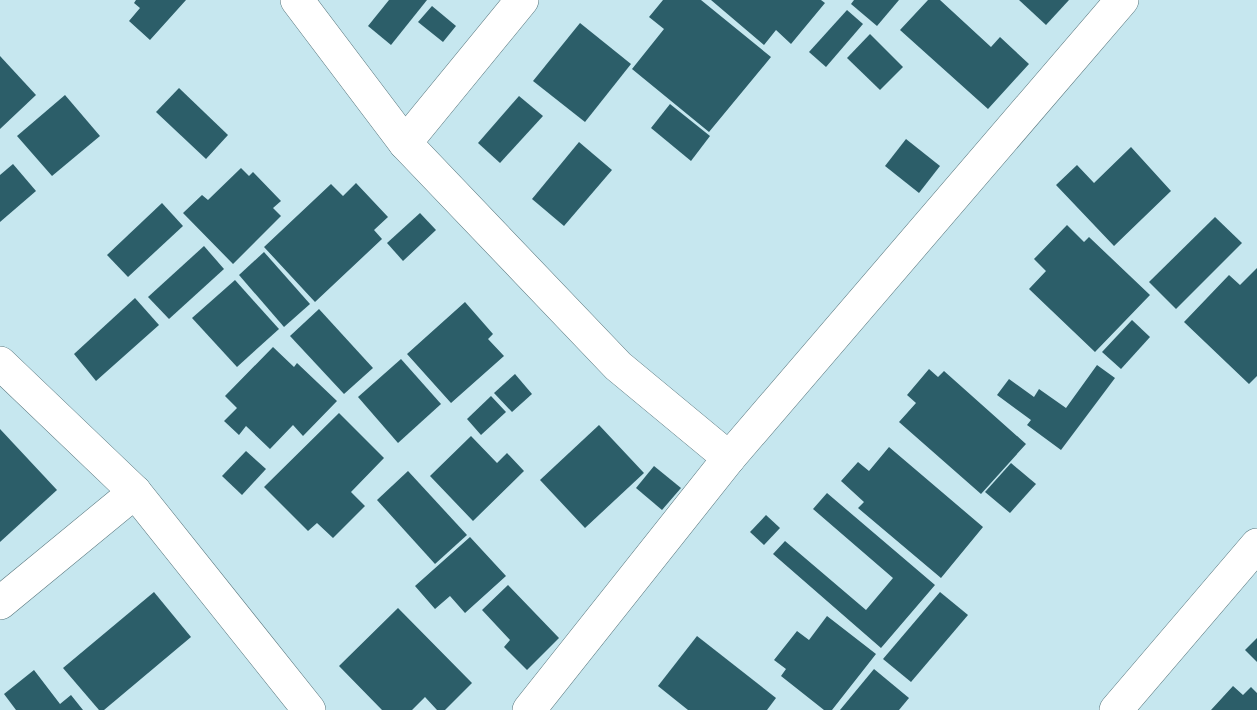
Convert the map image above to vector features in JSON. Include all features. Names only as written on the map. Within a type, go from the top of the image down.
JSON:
[{"type":"street","points":[[297,0],[405,142],[618,366],[729,458]]},
{"type":"street","points":[[405,142],[522,0]]},
{"type":"street","points":[[529,710],[729,458],[1122,0]]},
{"type":"street","points":[[0,363],[135,492],[309,710]]},
{"type":"street","points":[[0,603],[135,492]]},
{"type":"street","points":[[1116,710],[1257,545]]},
{"type":"building","points":[[136,0],[186,0],[150,40],[129,21],[140,8],[134,3]]},
{"type":"building","points":[[389,0],[427,0],[391,45],[368,26]]},
{"type":"building","points":[[663,0],[701,0],[771,57],[709,132],[632,69],[664,29],[649,17]]},
{"type":"building","points":[[711,0],[821,0],[825,3],[791,44],[776,30],[764,45]]},
{"type":"building","points":[[854,0],[899,0],[877,26],[851,4]]},
{"type":"building","points":[[928,0],[940,0],[991,47],[1000,37],[1029,64],[988,109],[900,30]]},
{"type":"building","points":[[1019,0],[1069,0],[1046,25]]},
{"type":"building","points":[[432,6],[456,26],[443,42],[418,22]]},
{"type":"building","points":[[847,10],[863,24],[826,67],[809,52]]},
{"type":"building","points":[[580,23],[631,64],[585,122],[533,81]]},
{"type":"building","points":[[870,34],[903,67],[880,90],[847,58]]},
{"type":"building","points":[[0,56],[36,95],[0,129]]},
{"type":"building","points":[[179,88],[228,135],[206,159],[156,112]]},
{"type":"building","points":[[65,95],[100,136],[52,176],[17,136]]},
{"type":"building","points":[[519,96],[543,116],[500,163],[478,143]]},
{"type":"building","points":[[670,104],[710,136],[691,161],[651,128]]},
{"type":"building","points":[[906,139],[940,166],[919,193],[885,166]]},
{"type":"building","points":[[579,142],[612,170],[564,226],[532,199]]},
{"type":"building","points":[[1131,147],[1171,191],[1114,246],[1056,185],[1077,165],[1094,183]]},
{"type":"building","points":[[13,164],[36,191],[0,222],[0,175]]},
{"type":"building","points":[[241,168],[249,176],[253,172],[281,201],[273,208],[281,216],[233,264],[183,213],[202,195],[208,200]]},
{"type":"building","points":[[356,183],[388,217],[374,230],[382,239],[315,302],[264,247],[331,184],[343,196]]},
{"type":"building","points":[[162,203],[183,226],[128,277],[107,255]]},
{"type":"building","points":[[420,213],[436,230],[403,261],[387,243]]},
{"type":"building","points":[[1215,217],[1242,243],[1176,309],[1149,282]]},
{"type":"building","points":[[1067,225],[1084,242],[1089,237],[1150,295],[1095,352],[1029,289],[1046,271],[1034,259]]},
{"type":"building","points":[[204,246],[224,269],[169,319],[148,297]]},
{"type":"building","points":[[264,252],[310,304],[284,327],[239,275]]},
{"type":"building","points":[[1257,268],[1257,376],[1249,384],[1184,322],[1229,275],[1240,285]]},
{"type":"building","points":[[235,280],[279,329],[237,367],[192,318]]},
{"type":"building","points":[[135,298],[159,325],[96,381],[74,354]]},
{"type":"building","points":[[465,302],[493,334],[488,339],[504,356],[451,403],[407,354]]},
{"type":"building","points":[[319,309],[373,368],[344,394],[290,336]]},
{"type":"building","points":[[1132,320],[1150,337],[1121,369],[1102,352]]},
{"type":"building","points":[[273,347],[294,367],[297,363],[337,401],[303,436],[293,425],[270,449],[246,426],[239,435],[224,421],[237,408],[225,396]]},
{"type":"building","points":[[401,359],[441,404],[398,443],[358,397]]},
{"type":"building","points":[[1097,365],[1115,378],[1061,450],[1027,425],[1031,420],[997,395],[1009,379],[1034,397],[1039,389],[1066,408]]},
{"type":"building","points":[[929,369],[938,377],[944,371],[1026,444],[981,494],[899,422],[916,403],[907,395]]},
{"type":"building","points":[[515,374],[532,394],[512,412],[494,393]]},
{"type":"building","points":[[491,396],[506,412],[481,435],[467,419]]},
{"type":"building","points":[[339,413],[384,458],[351,492],[365,506],[333,538],[317,523],[308,531],[264,487]]},
{"type":"building","points":[[599,425],[644,473],[585,528],[540,480]]},
{"type":"building","points":[[0,429],[57,490],[0,542]]},
{"type":"building","points":[[471,436],[497,463],[507,453],[524,471],[473,521],[430,476]]},
{"type":"building","points":[[889,447],[983,527],[941,578],[858,508],[864,502],[841,481],[858,462],[869,471]]},
{"type":"building","points":[[246,451],[266,469],[242,495],[222,476]]},
{"type":"building","points":[[1011,463],[1036,484],[1010,513],[985,492]]},
{"type":"building","points":[[654,466],[681,488],[662,510],[636,488]]},
{"type":"building","points":[[408,471],[467,535],[435,564],[377,500]]},
{"type":"building","points":[[827,493],[935,585],[881,648],[773,554],[785,541],[866,610],[893,578],[813,509]]},
{"type":"building","points":[[766,515],[780,528],[764,545],[750,532]]},
{"type":"building","points":[[470,537],[506,576],[465,613],[450,596],[435,609],[415,586]]},
{"type":"building","points":[[508,585],[559,638],[527,670],[504,647],[510,640],[482,610]]},
{"type":"building","points":[[154,592],[191,637],[104,710],[99,710],[63,668]]},
{"type":"building","points":[[940,592],[968,615],[911,682],[883,659]]},
{"type":"building","points":[[398,608],[472,683],[445,710],[437,710],[425,697],[412,710],[382,710],[339,666]]},
{"type":"building","points":[[827,616],[876,654],[832,710],[824,710],[781,676],[786,669],[774,660],[797,631],[809,640]]},
{"type":"building","points":[[697,636],[776,698],[767,710],[688,710],[658,686]]},
{"type":"building","points":[[1257,638],[1257,662],[1245,650]]},
{"type":"building","points":[[874,669],[909,698],[899,710],[840,710]]},
{"type":"building","points":[[34,670],[60,704],[71,695],[83,710],[16,710],[4,694]]},
{"type":"building","points":[[1233,686],[1243,695],[1251,687],[1257,693],[1257,710],[1211,710]]}]
